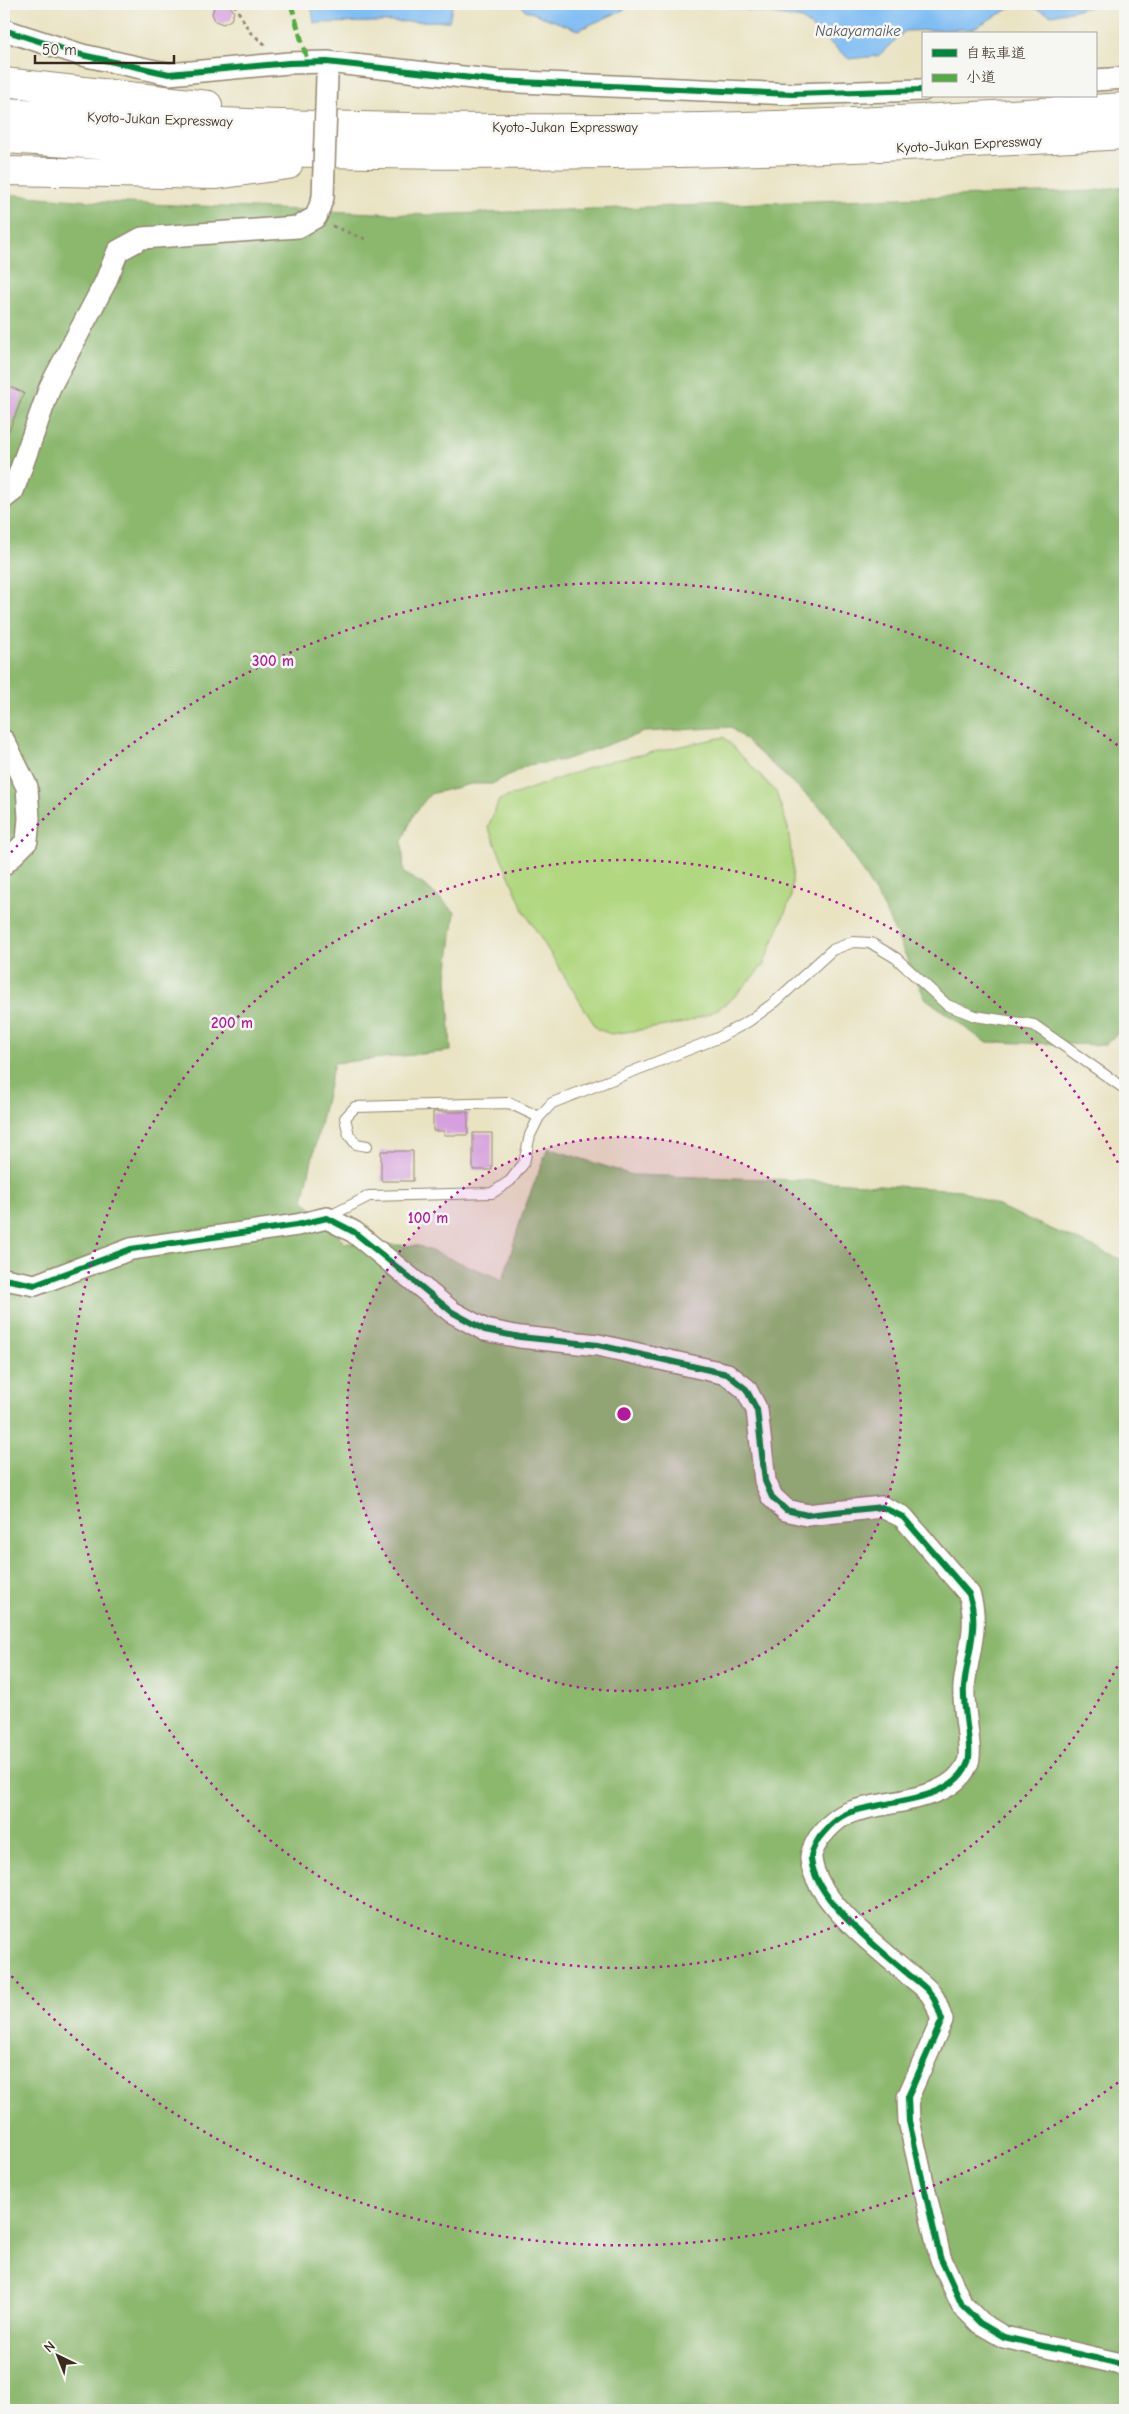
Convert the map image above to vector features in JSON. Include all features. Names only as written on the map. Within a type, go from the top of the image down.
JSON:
[{"type":"highway","points":[[4,82],[222,106],[602,128]]},
{"type":"highway","name":"Kyoto-Jukan Expressway","points":[[4,112],[267,124],[602,128],[931,119],[1125,107]]},
{"type":"highway","name":"Kyoto-Jukan Expressway","points":[[4,140],[92,145],[418,155],[706,153],[933,146],[1125,135]]},
{"type":"highway","points":[[4,170],[217,175],[366,154]]},
{"type":"street","points":[[4,30],[82,55],[169,74],[289,63],[327,69],[499,81],[792,94],[922,90]]},
{"type":"street","points":[[4,498],[14,491],[50,388],[118,251],[142,238],[298,227],[316,217],[323,197],[327,69]]},
{"type":"street","points":[[1096,80],[1125,78]]},
{"type":"street","points":[[4,741],[27,787],[29,818],[27,841],[4,864]]},
{"type":"street","points":[[4,1279],[34,1285],[131,1249],[297,1225],[327,1218],[354,1232],[452,1312],[485,1330],[520,1337],[598,1345],[727,1374],[746,1389],[757,1410],[765,1481],[772,1497],[786,1510],[807,1515],[882,1507],[903,1517],[930,1546],[969,1594],[974,1608],[974,1631],[966,1668],[962,1702],[969,1760],[961,1776],[944,1788],[922,1796],[850,1812],[829,1825],[817,1841],[811,1857],[816,1880],[832,1901],[867,1938],[932,1996],[942,2020],[908,2097],[909,2120],[940,2257],[962,2305],[980,2323],[1004,2337],[1125,2365]]},
{"type":"lane","points":[[327,1218],[369,1196],[492,1193],[510,1181],[524,1163],[530,1135],[539,1117],[552,1103],[718,1038],[749,1021],[775,1002],[832,950],[853,942],[871,943],[896,958],[947,1005],[976,1016],[1034,1025],[1125,1089]]},
{"type":"lane","points":[[367,1146],[356,1144],[349,1135],[345,1118],[355,1107],[509,1103],[539,1117]]},
{"type":"path","points":[[234,4],[250,32]]},
{"type":"path","points":[[326,224],[364,239]]},
{"type":"green space","points":[[1125,186],[1125,1026],[1105,1045],[985,1042],[925,998],[882,904],[826,813],[731,727],[644,732],[564,760],[528,765],[492,784],[471,784],[430,794],[414,814],[402,841],[404,873],[427,887],[455,912],[447,976],[451,1051],[334,1063],[303,1200],[345,1243],[419,1246],[503,1280],[522,1215],[548,1148],[632,1175],[799,1180],[961,1190],[1125,1261],[1125,2410],[4,2410],[4,194],[100,202],[426,215],[1093,191]]},
{"type":"green space","points":[[724,737],[776,792],[788,828],[793,868],[791,898],[763,966],[730,1001],[711,1013],[684,1023],[611,1034],[597,1029],[524,911],[488,827],[499,800],[602,763]]},
{"type":"water","points":[[311,4],[453,4],[449,21],[314,23]]},
{"type":"water","points":[[521,4],[637,4],[578,30],[525,10]]},
{"type":"water","name":"Nakayamaike","points":[[711,4],[1018,4],[972,29],[905,31],[878,56],[849,59],[802,19]]},
{"type":"water","points":[[1024,4],[1102,4],[1052,15]]},
{"type":"building","points":[[215,4],[229,4],[234,12],[231,20],[223,24],[215,21],[212,14]]},
{"type":"building","points":[[4,384],[24,393],[5,441],[4,441]]},
{"type":"building","points":[[433,1112],[468,1112],[468,1135],[444,1135],[444,1131],[433,1131]]},
{"type":"building","points":[[473,1133],[492,1133],[492,1170],[473,1170]]},
{"type":"building","points":[[381,1151],[413,1151],[413,1181],[381,1181]]},
{"type":"marked path","points":[[291,4],[308,63]]},
{"type":"cycle path","points":[[4,30],[82,55],[169,74],[289,63],[327,62],[499,81],[792,94],[922,90]]},
{"type":"cycle path","points":[[4,1279],[35,1285],[131,1249],[297,1225],[327,1218],[354,1232],[452,1312],[485,1330],[520,1337],[598,1345],[727,1374],[746,1389],[757,1410],[765,1481],[772,1497],[786,1510],[807,1515],[882,1507],[903,1517],[969,1594],[972,1606],[973,1629],[964,1687],[969,1748],[968,1762],[960,1775],[948,1785],[933,1793],[865,1808],[846,1814],[837,1820],[819,1838],[812,1851],[811,1859],[815,1875],[823,1890],[849,1922],[930,1993],[942,2020],[908,2097],[909,2121],[940,2257],[962,2305],[980,2323],[1004,2337],[1125,2365]]}]
